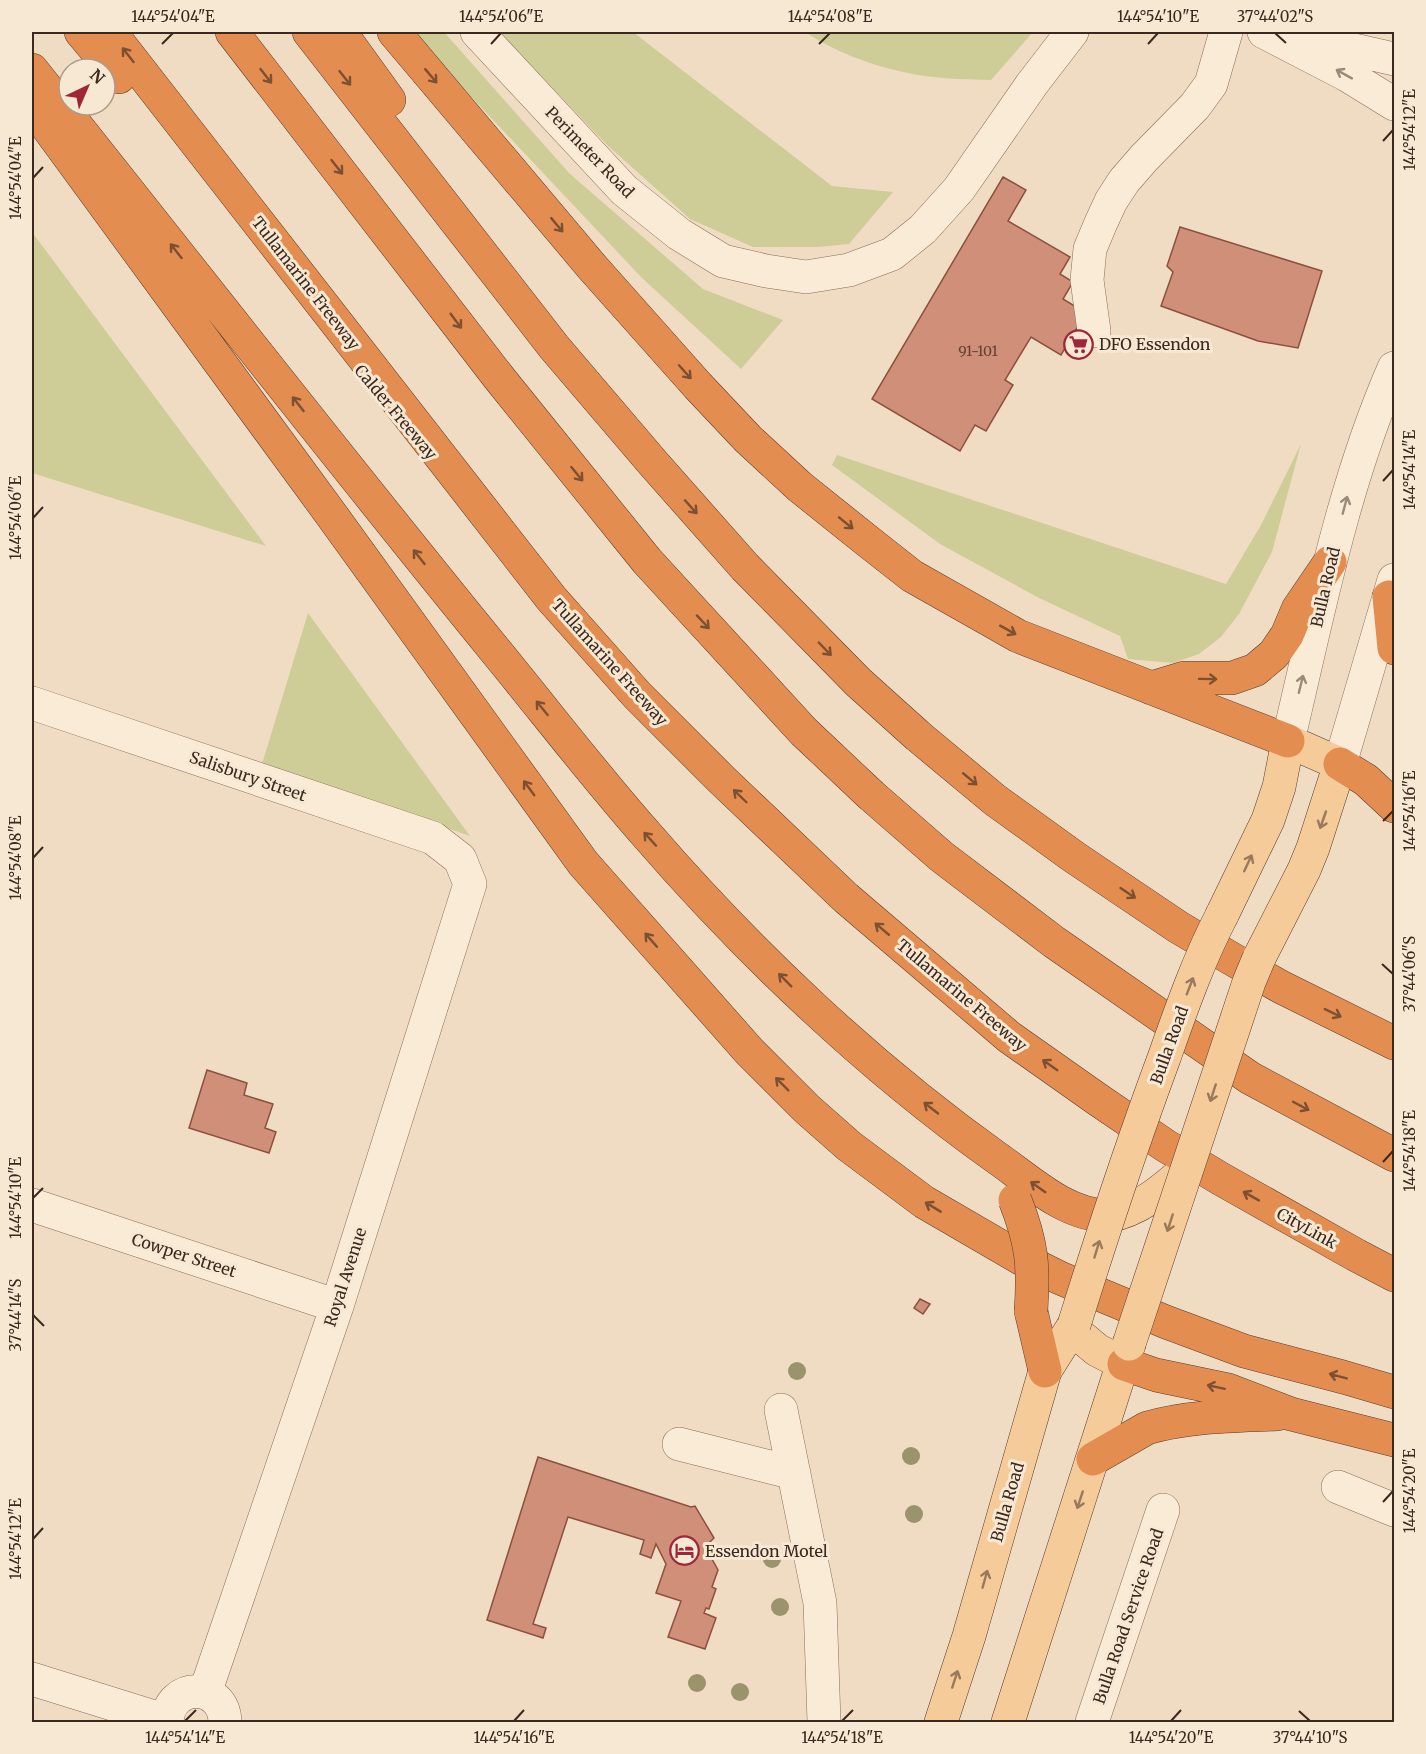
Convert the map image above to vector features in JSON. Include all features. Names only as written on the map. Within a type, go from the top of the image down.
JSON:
[{"type":"highway","name":"Calder Freeway","points":[[81,32],[551,598]]},
{"type":"highway","name":"Tullamarine Freeway","points":[[110,32],[551,598],[637,695],[846,898],[1009,1036],[1097,1100],[1221,1179]]},
{"type":"highway","points":[[232,32],[500,379],[647,561],[804,732],[872,796],[942,856],[1054,942],[1250,1078],[1395,1155]]},
{"type":"highway","points":[[309,32],[554,346],[745,567],[858,682],[995,800],[1074,857],[1187,932],[1281,987],[1395,1043]]},
{"type":"highway","points":[[340,32],[653,463]]},
{"type":"highway","points":[[394,32],[593,268],[748,440],[800,487],[912,576],[1018,636],[1288,741]]},
{"type":"highway","points":[[32,70],[442,586],[646,835],[733,929],[860,1050],[924,1102],[1055,1199],[1099,1215]]},
{"type":"highway","points":[[32,106],[333,516],[583,863],[749,1051],[807,1109],[849,1146],[924,1202],[993,1243],[1050,1273],[1166,1323],[1244,1352],[1395,1392]]},
{"type":"highway","points":[[1151,688],[1184,678],[1232,678],[1255,670],[1274,654],[1287,635],[1298,609],[1330,562]]},
{"type":"highway","points":[[1392,589],[1395,648]]},
{"type":"highway","points":[[1340,764],[1370,783],[1395,806]]},
{"type":"highway","points":[[978,1144],[1015,1200],[1028,1235],[1033,1265],[1031,1311],[1046,1371]]},
{"type":"highway","name":"CityLink","points":[[1221,1179],[1395,1275]]},
{"type":"highway","points":[[1127,1354],[1156,1375],[1228,1390],[1291,1414],[1395,1440]]},
{"type":"highway","points":[[1093,1459],[1147,1428],[1205,1419],[1291,1414]]},
{"type":"main road","points":[[1008,1722],[1249,982],[1304,870],[1340,764],[1288,741]]},
{"type":"main road","name":"Bulla Road","points":[[941,1722],[969,1636],[1046,1371],[1073,1327],[1099,1215],[1136,1134],[1194,976],[1268,820],[1279,787],[1288,741]]},
{"type":"main road","points":[[1099,1215],[1126,1212],[1162,1190],[1188,1168]]},
{"type":"main road","points":[[1073,1327],[1097,1350],[1127,1354]]},
{"type":"street","name":"Perimeter Road","points":[[477,32],[624,190],[679,234],[723,261],[806,277],[849,270],[892,254],[923,229],[959,189],[1032,84],[1072,32]]},
{"type":"street","points":[[1094,331],[1087,280],[1090,249],[1100,225],[1111,201],[1124,181],[1143,158],[1195,106],[1211,84],[1226,32]]},
{"type":"street","points":[[1264,32],[1347,75],[1395,104]]},
{"type":"street","points":[[1275,32],[1341,49],[1395,59]]},
{"type":"street","name":"Bulla Road","points":[[1288,741],[1351,481],[1395,368]]},
{"type":"street","points":[[1340,764],[1392,589]]},
{"type":"street","name":"Salisbury Street","points":[[32,704],[433,838],[460,859]]},
{"type":"street","name":"Royal Avenue","points":[[205,1693],[337,1306],[470,884],[460,859]]},
{"type":"street","name":"Cowper Street","points":[[32,1205],[337,1306]]},
{"type":"street","points":[[781,1410],[820,1603],[824,1722]]},
{"type":"street","points":[[679,1444],[794,1473]]},
{"type":"street","points":[[1338,1487],[1395,1510]]},
{"type":"street","name":"Bulla Road Service Road","points":[[1092,1722],[1163,1510]]},
{"type":"street","points":[[32,1679],[167,1722],[168,1711],[173,1702],[190,1692],[205,1693],[221,1705],[225,1722]]},
{"type":"shaded area","points":[[414,32],[444,32],[570,174],[703,289],[783,320],[741,369],[642,278],[447,71]]},
{"type":"shaded area","points":[[499,32],[633,32],[832,186],[893,192],[849,244],[819,247],[753,247],[690,219],[607,145]]},
{"type":"shaded area","points":[[805,32],[1033,32],[991,80],[936,77],[890,69],[840,51]]},
{"type":"shaded area","points":[[32,232],[266,546],[32,473]]},
{"type":"shaded area","points":[[1301,444],[1272,552],[1239,614],[1221,637],[1199,654],[1173,663],[1128,659],[1120,636],[1039,598],[940,544],[832,465],[837,455],[1226,584],[1261,525]]},
{"type":"shaded area","points":[[308,613],[470,836],[262,764]]},
{"type":"building","points":[[1003,177],[1026,190],[1008,221],[1070,257],[1060,274],[1073,282],[1063,299],[1086,313],[1061,355],[1031,337],[1005,380],[1013,385],[986,431],[975,425],[960,451],[872,399]]},
{"type":"building","points":[[1180,227],[1322,271],[1298,348],[1258,341],[1161,306],[1173,272],[1167,266]]},
{"type":"building","points":[[207,1070],[247,1083],[244,1095],[273,1104],[265,1128],[276,1132],[269,1153],[189,1128]]},
{"type":"building","points":[[920,1299],[930,1304],[923,1314],[914,1308]]},
{"type":"building","name":"Essendon Motel","points":[[538,1457],[691,1507],[695,1506],[714,1538],[709,1543],[711,1545],[706,1548],[718,1570],[712,1587],[716,1589],[709,1609],[706,1608],[704,1613],[716,1618],[705,1649],[668,1637],[681,1601],[656,1593],[666,1564],[656,1544],[651,1558],[640,1554],[644,1540],[568,1517],[533,1624],[546,1628],[543,1638],[487,1620]]},
{"type":"place","name":"DFO Essendon","points":[[1078,344]]},
{"type":"place","name":"Essendon Motel","points":[[684,1551]]}]
